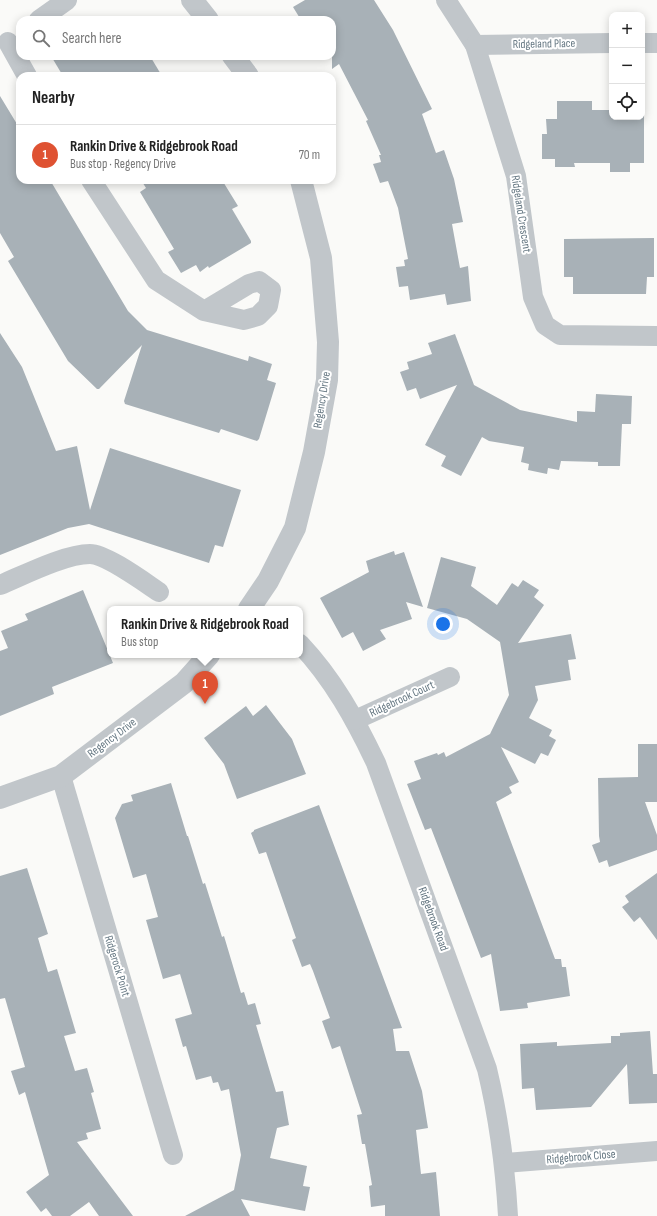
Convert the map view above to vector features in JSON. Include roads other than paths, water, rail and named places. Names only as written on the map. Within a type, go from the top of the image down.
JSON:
[{"type":"street","points":[[45,16],[67,0]]},
{"type":"street","points":[[192,0],[205,16]]},
{"type":"street","name":"Ridgeland Crescent","points":[[446,0],[475,45],[516,176],[533,297],[545,325],[560,335],[657,336]]},
{"type":"street","points":[[10,42],[16,53]]},
{"type":"street","name":"Ridgeland Place","points":[[475,45],[609,43]]},
{"type":"street","points":[[645,43],[657,43]]},
{"type":"street","points":[[20,60],[26,72]]},
{"type":"street","points":[[236,60],[245,72]]},
{"type":"street","points":[[93,184],[156,280],[204,311]]},
{"type":"street","name":"Regency Drive","points":[[256,606],[295,528],[314,452],[327,380],[328,342],[321,258],[302,184]]},
{"type":"street","points":[[0,585],[68,558],[90,554],[108,560],[159,592]]},
{"type":"street","name":"Ridgebrook Road","points":[[303,647],[316,661],[340,694],[355,720],[376,763],[487,1069],[498,1115],[505,1163],[508,1216]]},
{"type":"street","name":"Regency Drive","points":[[0,798],[61,776],[184,683],[206,658]]},
{"type":"street","name":"Ridgebrook Court","points":[[355,720],[450,677]]},
{"type":"street","name":"Ridgerock Point","points":[[61,776],[173,1155]]},
{"type":"street","name":"Ridgebrook Close","points":[[505,1163],[657,1151]]},
{"type":"place","name":"Rankin Drive & Ridgebrook Road","points":[[205,704]]}]
